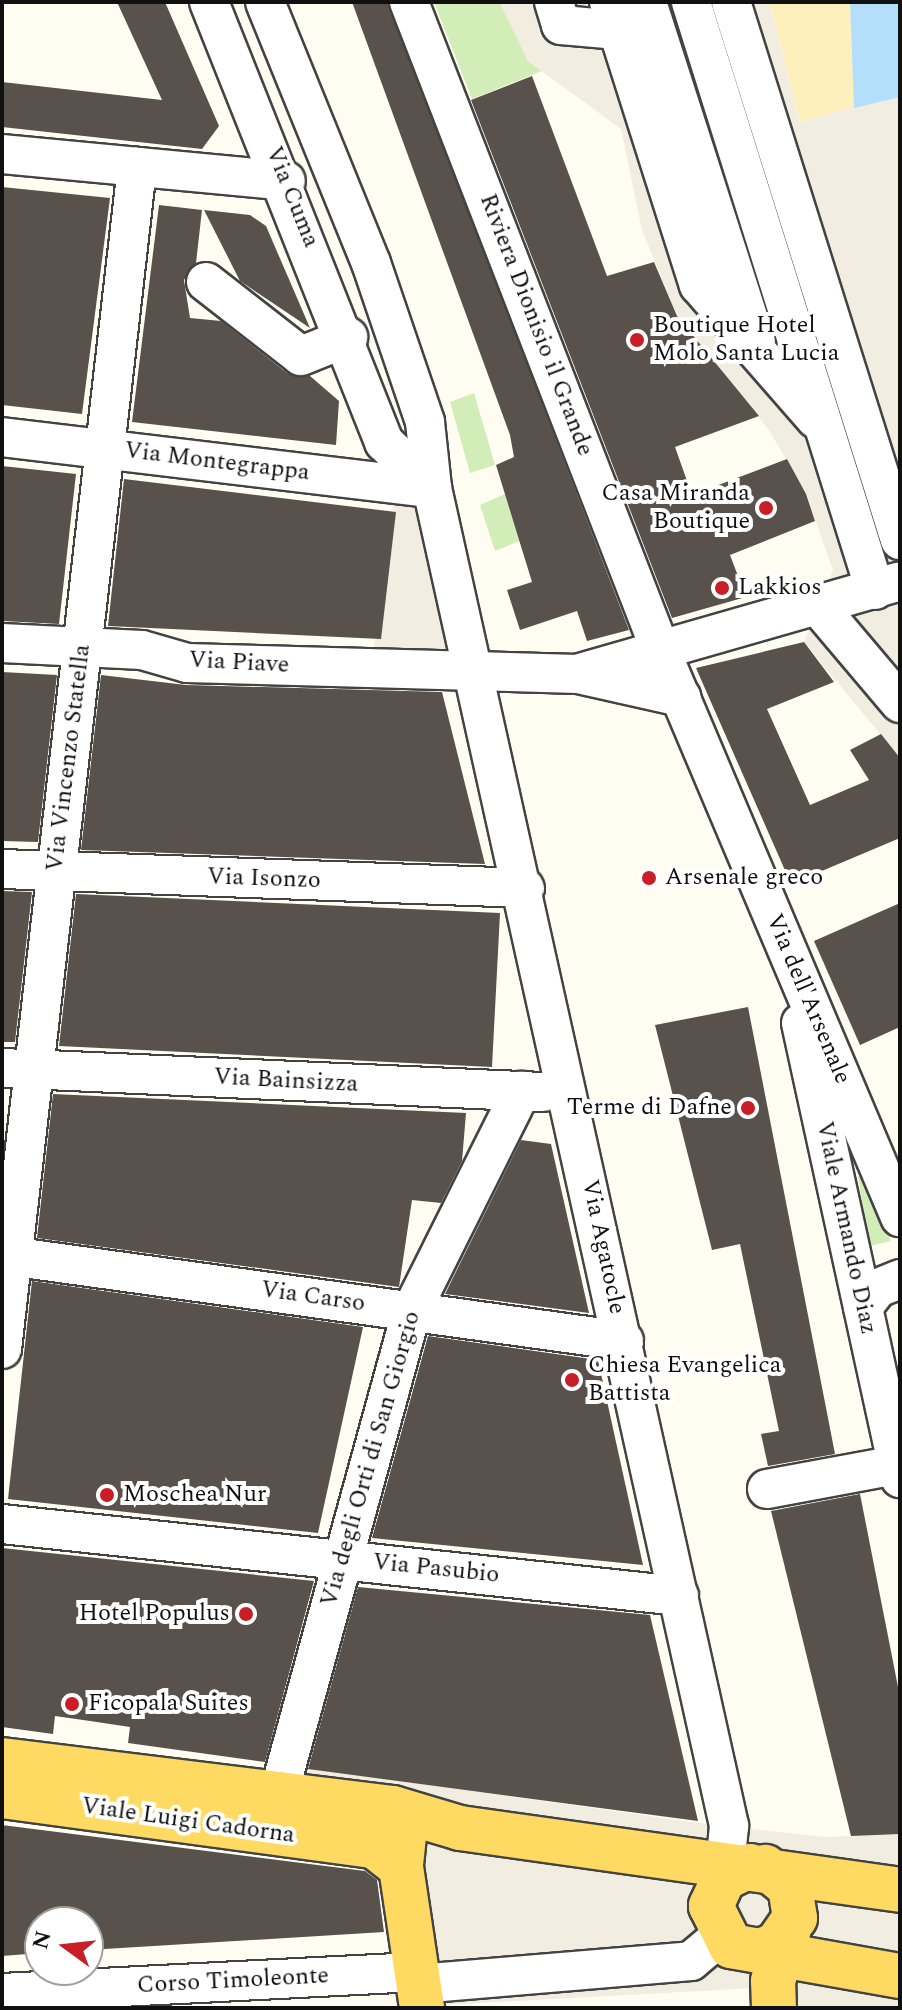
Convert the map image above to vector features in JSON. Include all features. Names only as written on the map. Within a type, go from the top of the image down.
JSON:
[{"type":"main road","name":"Viale Luigi Cadorna","points":[[2,1760],[411,1811],[460,1828],[733,1859],[900,1890]]},
{"type":"main road","name":"Viale Luigi Cadorna","points":[[2,1796],[387,1856]]},
{"type":"main road","points":[[411,1811],[387,1856],[419,1988]]},
{"type":"main road","points":[[772,1965],[796,1902],[790,1887],[733,1859],[711,1906],[772,1965],[900,1976]]},
{"type":"street","name":"Via Cuma","points":[[209,2],[286,181],[370,394],[384,442],[432,488]]},
{"type":"street","name":"Via Agatocle","points":[[265,2],[371,263],[425,422],[432,488],[477,669],[570,1092],[733,1859]]},
{"type":"street","name":"Riviera Dionisio il Grande","points":[[409,2],[660,649]]},
{"type":"street","points":[[554,2],[561,25],[614,16],[696,20],[744,41]]},
{"type":"street","points":[[731,2],[900,540]]},
{"type":"street","points":[[614,16],[699,285],[824,428]]},
{"type":"street","points":[[652,18],[761,359]]},
{"type":"street","points":[[578,674],[887,586],[824,428],[696,20]]},
{"type":"street","points":[[2,154],[286,181]]},
{"type":"street","name":"Via Vincenzo Statella","points":[[2,1349],[18,1069],[56,871],[137,167]]},
{"type":"street","points":[[206,282],[301,356],[348,337]]},
{"type":"street","points":[[360,479],[370,394]]},
{"type":"street","points":[[824,428],[861,416]]},
{"type":"street","name":"Via Montegrappa","points":[[2,437],[432,488]]},
{"type":"street","points":[[818,606],[900,703]]},
{"type":"street","name":"Via Piave","points":[[2,643],[142,650],[187,663],[578,674]]},
{"type":"street","name":"Via dell'Arsenale","points":[[660,649],[900,1217]]},
{"type":"street","points":[[578,674],[681,697]]},
{"type":"street","name":"Via Isonzo","points":[[2,869],[525,888]]},
{"type":"street","name":"Viale Armando Diaz","points":[[779,931],[899,1472]]},
{"type":"street","name":"Via Bainsizza","points":[[18,1069],[570,1092]]},
{"type":"street","name":"Via degli Orti di San Giorgio","points":[[278,1796],[412,1310],[521,1091]]},
{"type":"street","name":"Via Carso","points":[[7,1256],[624,1341]]},
{"type":"street","points":[[863,1307],[878,1288],[900,1279]]},
{"type":"street","points":[[767,1489],[899,1472]]},
{"type":"street","name":"Via Pasubio","points":[[2,1524],[679,1596]]},
{"type":"street","name":"Corso Timoleonte","points":[[2,1993],[419,1988],[691,1961],[772,1965]]},
{"type":"green space","points":[[434,2],[500,2],[528,61],[542,71],[472,99]]},
{"type":"green space","points":[[474,393],[495,465],[470,473],[450,402]]},
{"type":"green space","points":[[505,494],[520,541],[495,551],[480,505]]},
{"type":"green space","points":[[858,1176],[863,1177],[891,1241],[869,1246]]},
{"type":"sand","points":[[769,2],[850,2],[854,108],[800,122]]},
{"type":"shaded area","points":[[500,2],[769,2],[800,122],[899,93],[900,758],[804,642],[833,570],[806,494],[769,430],[677,316],[642,230],[621,129],[528,61]]},
{"type":"shaded area","points":[[397,484],[432,488],[477,669],[371,668]]},
{"type":"shaded area","points":[[285,1765],[714,1825],[825,1837],[900,1834],[900,2008],[774,2008],[771,1987],[443,2005],[401,1867],[278,1796]]},
{"type":"water","points":[[850,2],[900,2],[900,97],[854,108]]},
{"type":"building","points":[[117,2],[165,2],[219,126],[202,149],[2,127],[2,82],[162,100]]},
{"type":"building","points":[[352,2],[388,2],[629,630],[587,641],[577,611],[520,630],[507,590],[532,582],[496,465],[514,457],[510,435]]},
{"type":"building","points":[[532,76],[607,276],[654,262],[677,316],[759,416],[675,447],[692,495],[787,459],[806,494],[815,521],[730,555],[746,597],[672,618],[471,100]]},
{"type":"building","points":[[2,187],[110,198],[82,414],[2,405]]},
{"type":"building","points":[[159,205],[202,210],[196,263],[184,280],[190,318],[221,321],[287,373],[310,376],[339,401],[336,445],[132,422]]},
{"type":"building","points":[[204,210],[250,215],[266,226],[310,328],[240,281]]},
{"type":"building","points":[[2,466],[76,474],[59,624],[2,621]]},
{"type":"building","points":[[124,479],[396,512],[381,639],[108,626]]},
{"type":"building","points":[[804,642],[834,682],[767,709],[810,805],[869,780],[850,750],[881,734],[900,758],[900,838],[791,884],[696,668]]},
{"type":"building","points":[[2,672],[57,675],[38,842],[2,841]]},
{"type":"building","points":[[101,675],[186,685],[442,692],[485,864],[81,850]]},
{"type":"building","points":[[2,891],[32,892],[15,1042],[2,1042]]},
{"type":"building","points":[[76,894],[500,913],[492,1067],[59,1046]]},
{"type":"building","points":[[900,903],[900,1027],[860,1045],[814,941]]},
{"type":"building","points":[[748,1007],[835,1454],[768,1466],[761,1434],[779,1431],[740,1244],[712,1250],[655,1025]]},
{"type":"building","points":[[53,1094],[466,1113],[462,1161],[441,1203],[412,1200],[399,1287],[37,1238]]},
{"type":"building","points":[[521,1140],[551,1144],[589,1313],[445,1294]]},
{"type":"building","points":[[32,1281],[363,1327],[318,1533],[8,1499]]},
{"type":"building","points":[[428,1336],[598,1360],[643,1565],[372,1538]]},
{"type":"building","points":[[860,1494],[900,1697],[900,1834],[851,1836],[771,1511]]},
{"type":"building","points":[[2,1548],[314,1581],[265,1762],[128,1743],[130,1727],[55,1716],[53,1734],[2,1727]]},
{"type":"building","points":[[358,1587],[650,1615],[698,1821],[308,1769]]},
{"type":"building","points":[[2,1825],[365,1871],[377,1880],[384,1932],[104,1949],[104,1906],[24,1906],[24,1954],[2,1956]]},
{"type":"place","name":"Boutique Hotel Molo Santa Lucia","points":[[637,340]]},
{"type":"place","name":"Casa Miranda Boutique","points":[[766,508]]},
{"type":"place","name":"Lakkios","points":[[722,588]]},
{"type":"place","name":"Arsenale greco","points":[[649,878]]},
{"type":"place","name":"Terme di Dafne","points":[[748,1108]]},
{"type":"place","name":"Chiesa Evangelica Battista","points":[[572,1380]]},
{"type":"place","name":"Moschea Nur","points":[[107,1495]]},
{"type":"place","name":"Hotel Populus","points":[[246,1614]]},
{"type":"place","name":"Ficopala Suites","points":[[72,1704]]}]
